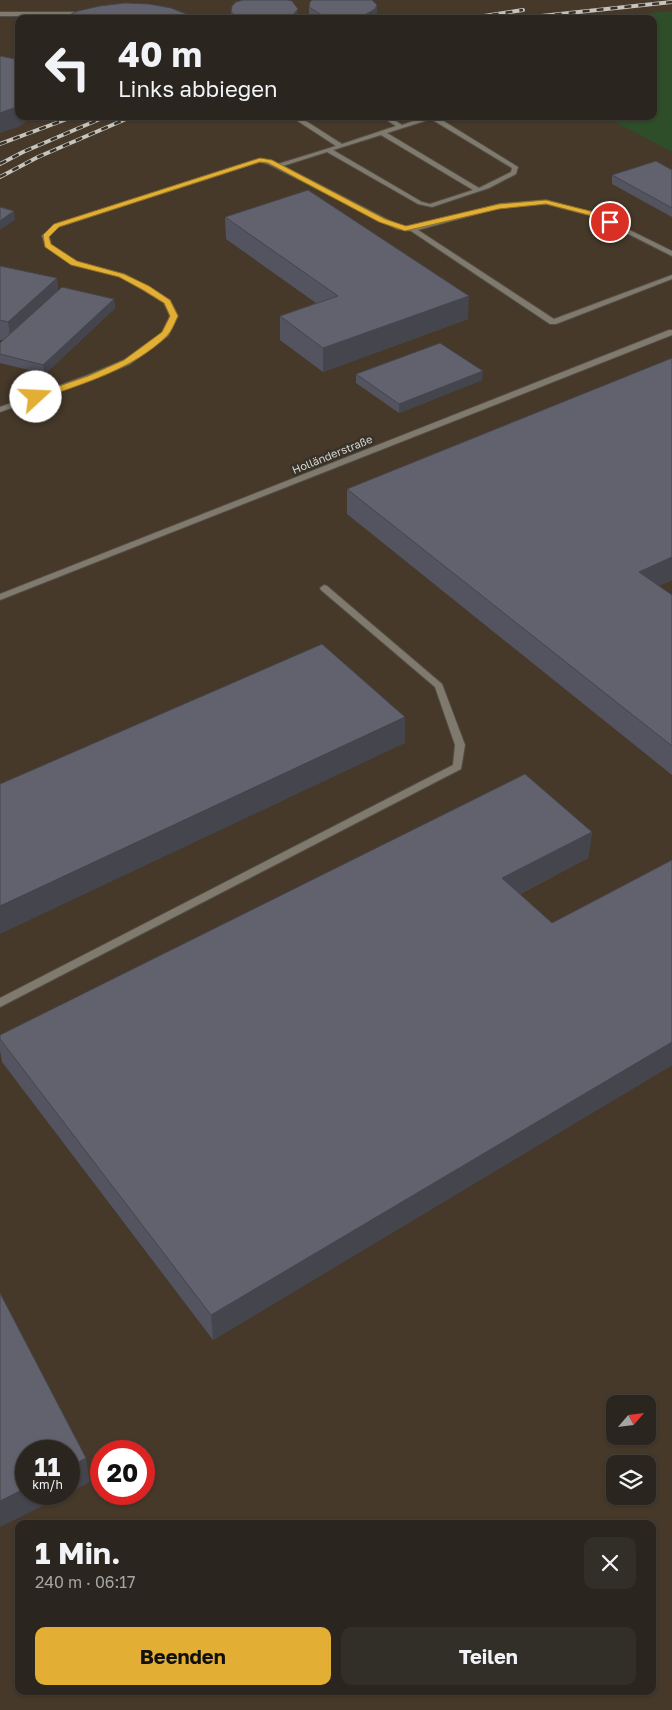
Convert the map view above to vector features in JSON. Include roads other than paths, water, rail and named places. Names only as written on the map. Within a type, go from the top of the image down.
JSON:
[{"type":"street","points":[[0,14],[94,14]]},
{"type":"street","points":[[300,120],[342,146]]},
{"type":"street","points":[[390,120],[401,127]]},
{"type":"street","points":[[278,166],[423,120]]},
{"type":"street","points":[[328,150],[430,206],[478,190],[505,179],[514,173],[515,168],[438,120]]},
{"type":"street","points":[[382,133],[478,190]]},
{"type":"street","points":[[0,410],[91,378],[127,362],[165,334],[174,316],[167,302],[146,288],[122,276],[74,263],[48,246],[45,236],[56,226],[260,160],[265,160],[278,166],[399,228],[413,228],[499,206],[546,202],[595,214],[672,254]]},
{"type":"street","points":[[413,228],[553,322],[672,277]]},
{"type":"street","name":"Holländerstraße","points":[[0,597],[672,332]]},
{"type":"street","points":[[0,1002],[458,767],[460,745],[439,686],[324,588]]},
{"type":"railway","points":[[550,15],[672,2]]},
{"type":"railway","points":[[490,15],[523,10]]},
{"type":"railway","points":[[0,144],[64,120]]},
{"type":"railway","points":[[0,164],[98,120]]},
{"type":"railway","points":[[0,177],[38,157],[124,120]]}]
